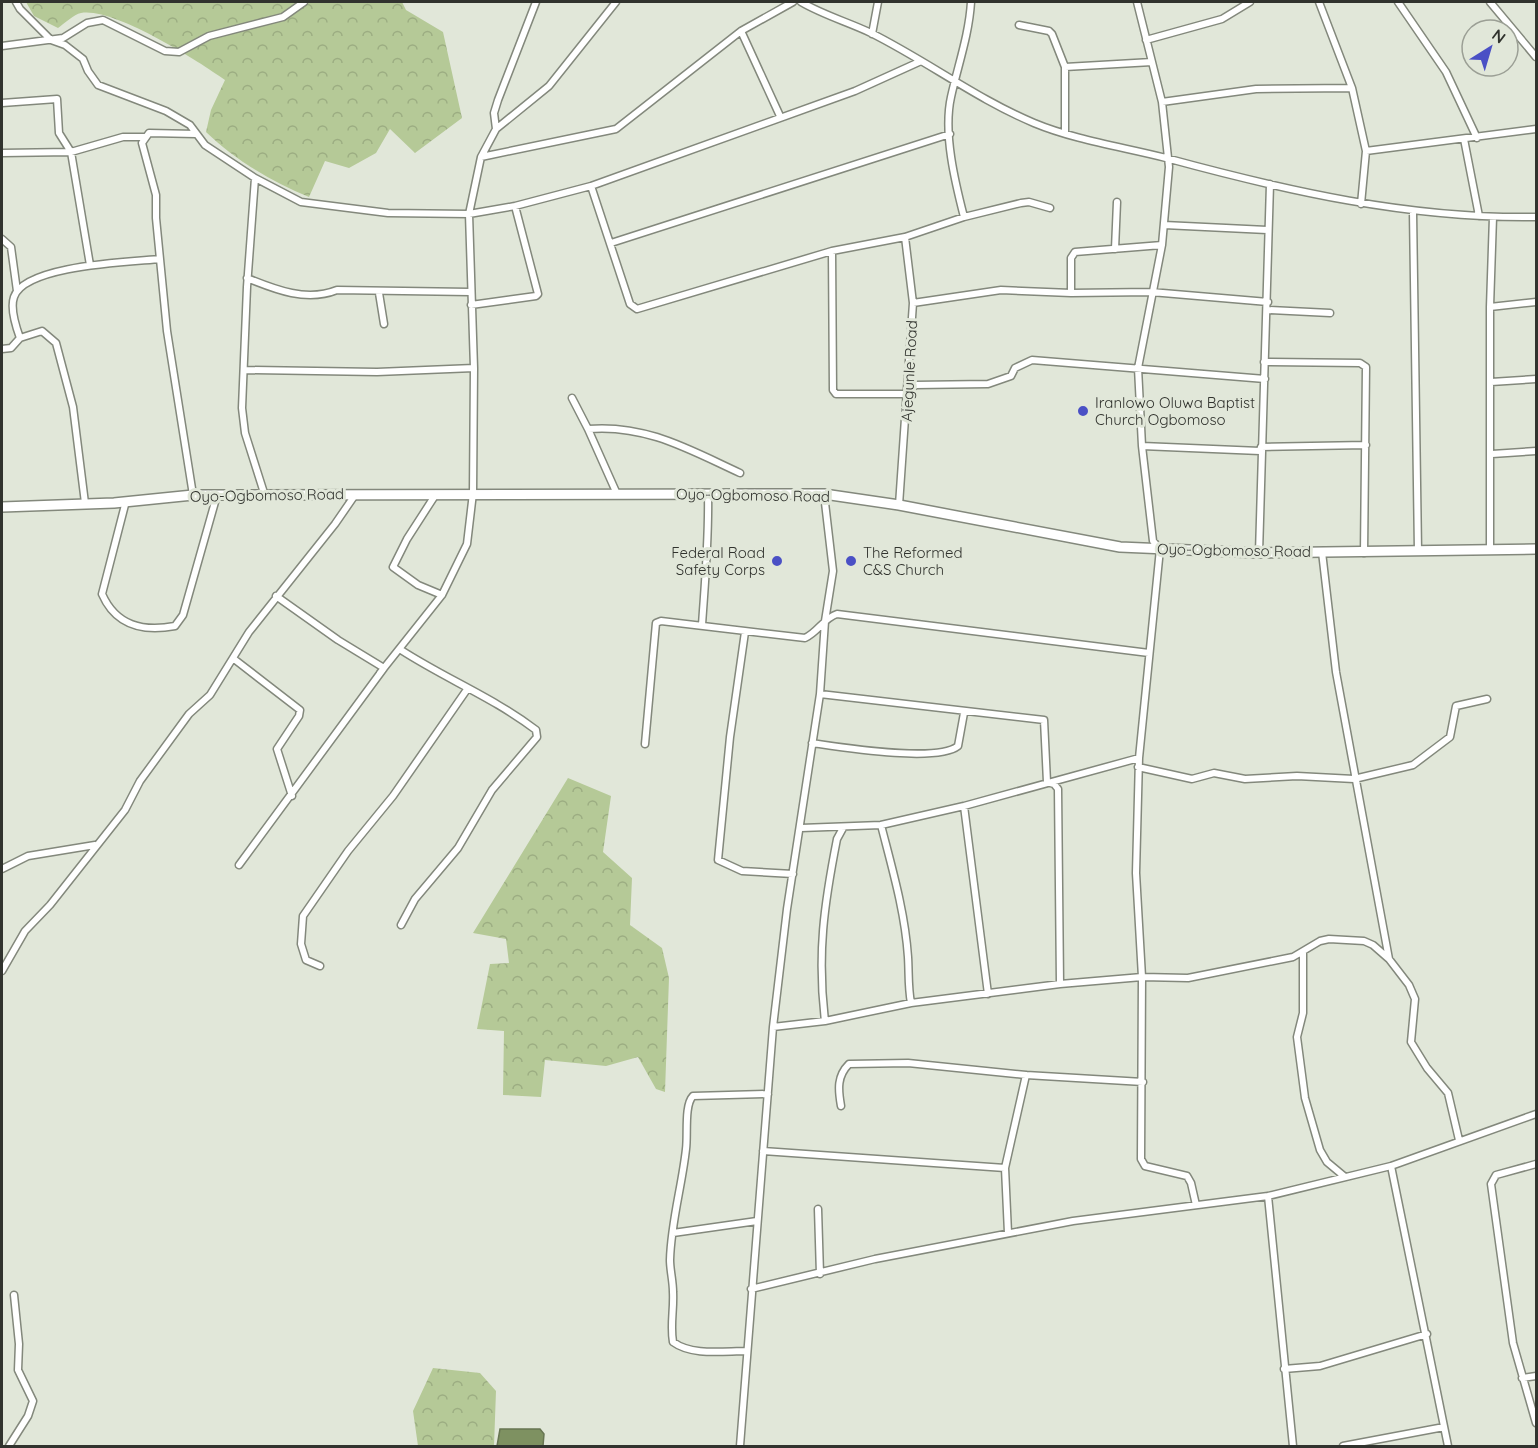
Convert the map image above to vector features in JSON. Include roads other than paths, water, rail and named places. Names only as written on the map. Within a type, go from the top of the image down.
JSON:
[{"type":"highway","name":"Oyo-Ogbomoso Road","points":[[2,507],[193,495],[824,494],[899,505],[1097,544],[1160,549],[1259,553],[1536,549]]},
{"type":"street","points":[[16,2],[20,9],[51,40],[65,45],[83,59],[98,85],[166,111],[190,125],[205,145],[255,178],[309,204],[388,213],[469,214],[515,206],[591,186],[780,116],[855,91],[919,62]]},
{"type":"street","points":[[2,46],[63,38],[87,23],[103,20],[165,51],[179,52],[209,36],[283,17],[304,2]]},
{"type":"street","points":[[496,129],[494,113],[498,100],[536,2]]},
{"type":"street","points":[[380,673],[401,650],[433,604],[442,596],[466,544],[473,493],[474,368],[469,214],[481,157],[496,129],[549,86],[616,2]]},
{"type":"street","points":[[481,157],[616,129],[741,31],[793,2]]},
{"type":"street","points":[[801,2],[872,34],[956,84],[1032,122],[1065,132],[1212,173],[1361,204],[1413,212],[1493,218],[1536,217]]},
{"type":"street","points":[[872,34],[878,2]]},
{"type":"street","points":[[964,217],[954,177],[950,103],[969,30],[971,2]]},
{"type":"street","points":[[1137,2],[1162,102],[1168,159],[1162,245],[1138,368],[1142,446],[1153,541],[1160,549],[1138,766],[1136,873],[1142,977],[1141,1159],[1145,1166],[1187,1176],[1196,1205]]},
{"type":"street","points":[[1146,40],[1222,20],[1250,2]]},
{"type":"street","points":[[1319,2],[1352,88],[1366,151],[1361,204]]},
{"type":"street","points":[[1398,2],[1446,72],[1477,138]]},
{"type":"street","points":[[1490,2],[1536,57]]},
{"type":"street","points":[[1019,25],[1049,31],[1065,67],[1065,132]]},
{"type":"street","points":[[741,31],[780,116]]},
{"type":"street","points":[[1065,67],[1152,62]]},
{"type":"street","points":[[1162,102],[1256,89],[1352,88]]},
{"type":"street","points":[[2,103],[57,99],[59,132],[71,152],[90,265]]},
{"type":"street","points":[[1366,151],[1536,129]]},
{"type":"street","points":[[193,495],[167,331],[156,195],[142,143],[144,137],[149,133],[196,134]]},
{"type":"street","points":[[611,243],[950,134]]},
{"type":"street","points":[[2,153],[71,152],[123,137],[144,137]]},
{"type":"street","points":[[1464,139],[1479,216]]},
{"type":"street","points":[[255,178],[247,278],[243,422],[265,496]]},
{"type":"street","points":[[1259,553],[1270,184]]},
{"type":"street","points":[[591,186],[630,304],[637,309],[832,251],[905,237],[964,217],[1021,203],[1029,202],[1050,208]]},
{"type":"street","points":[[1115,249],[1117,202]]},
{"type":"street","points":[[471,305],[538,294],[515,206]]},
{"type":"street","points":[[1413,212],[1418,551]]},
{"type":"street","points":[[1490,550],[1492,454],[1490,307],[1493,218]]},
{"type":"street","points":[[1164,225],[1267,230]]},
{"type":"street","name":"Ajegunle Road","points":[[899,505],[913,303],[905,237]]},
{"type":"street","points":[[2,239],[11,247],[17,291]]},
{"type":"street","points":[[1071,293],[1072,254],[1075,252],[1162,245]]},
{"type":"street","points":[[832,251],[833,390],[842,394],[908,394],[915,385],[988,384],[1002,381],[1011,376],[1015,368],[1032,360],[1265,379]]},
{"type":"street","points":[[20,338],[13,298],[17,291],[33,279],[90,265],[160,259]]},
{"type":"street","points":[[247,278],[278,291],[323,296],[337,290],[379,293],[470,292]]},
{"type":"street","points":[[913,303],[991,290],[1071,293],[1151,292],[1268,302]]},
{"type":"street","points":[[379,293],[384,324]]},
{"type":"street","points":[[1490,307],[1536,302]]},
{"type":"street","points":[[1268,310],[1330,313]]},
{"type":"street","points":[[2,349],[11,348],[20,338],[42,332],[56,343],[73,407],[85,503]]},
{"type":"street","points":[[1264,362],[1359,363],[1366,367],[1364,553]]},
{"type":"street","points":[[246,370],[377,372],[474,368]]},
{"type":"street","points":[[1491,382],[1536,379]]},
{"type":"street","points":[[573,398],[616,494]]},
{"type":"street","points":[[588,429],[613,427],[641,431],[677,442],[740,473]]},
{"type":"street","points":[[1261,447],[1366,445]]},
{"type":"street","points":[[1142,446],[1260,451],[1261,447]]},
{"type":"street","points":[[1492,454],[1536,451]]},
{"type":"street","points":[[2,971],[25,931],[50,905],[125,810],[140,781],[189,714],[210,695],[249,632],[335,524],[355,494]]},
{"type":"street","points":[[436,494],[407,539],[393,567],[418,585],[442,596]]},
{"type":"street","points":[[702,625],[706,544],[709,531],[708,494]]},
{"type":"street","points":[[740,1446],[773,1027],[820,694],[825,621],[833,571],[824,494]]},
{"type":"street","points":[[126,501],[102,594],[106,603],[128,625],[146,629],[162,628],[175,626],[183,615],[217,495]]},
{"type":"street","points":[[1322,552],[1336,672],[1389,959]]},
{"type":"street","points":[[239,865],[384,668],[338,640],[276,596]]},
{"type":"street","points":[[645,744],[656,623],[661,621],[805,638],[837,614],[1149,652]]},
{"type":"street","points":[[745,632],[730,737],[718,860],[742,871],[793,874]]},
{"type":"street","points":[[401,650],[434,671],[515,714],[536,730],[537,737],[492,790],[458,849],[415,899],[411,912],[401,925]]},
{"type":"street","points":[[234,659],[300,710],[299,716],[277,749],[292,796]]},
{"type":"street","points":[[320,966],[306,960],[301,944],[303,916],[348,851],[393,796],[468,688]]},
{"type":"street","points":[[820,694],[964,713],[1044,720],[1047,782]]},
{"type":"street","points":[[1138,766],[1192,779],[1214,773],[1245,779],[1297,776],[1354,779],[1413,765],[1450,737],[1456,706],[1487,699]]},
{"type":"street","points":[[812,743],[896,755],[950,750],[958,746],[964,713]]},
{"type":"street","points":[[801,828],[881,825],[964,806],[1139,758]]},
{"type":"street","points":[[1047,782],[1054,784],[1058,789],[1060,984]]},
{"type":"street","points":[[964,806],[988,994]]},
{"type":"street","points":[[881,825],[902,911],[909,958],[907,974],[911,1003]]},
{"type":"street","points":[[825,1021],[819,977],[821,926],[837,839],[843,828]]},
{"type":"street","points":[[2,868],[28,856],[96,845]]},
{"type":"street","points":[[773,1027],[825,1021],[911,1003],[1060,984],[1142,977],[1188,978],[1281,960],[1302,952],[1320,941],[1354,939],[1373,945],[1389,959],[1409,985],[1414,999],[1411,1042],[1427,1068],[1448,1093],[1459,1140]]},
{"type":"street","points":[[1302,952],[1303,1013],[1297,1037],[1305,1098],[1320,1150],[1327,1162],[1345,1177]]},
{"type":"street","points":[[841,1106],[838,1088],[842,1071],[849,1064],[908,1063],[1026,1075],[1143,1082]]},
{"type":"street","points":[[1008,1233],[1005,1167],[1026,1075]]},
{"type":"street","points":[[747,1352],[694,1351],[681,1348],[673,1342],[670,1322],[673,1303],[670,1260],[686,1149],[689,1117],[686,1106],[690,1099],[693,1096],[768,1094]]},
{"type":"street","points":[[751,1289],[875,1259],[1073,1221],[1268,1196],[1391,1166],[1536,1113]]},
{"type":"street","points":[[763,1151],[1005,1167]]},
{"type":"street","points":[[1536,1164],[1496,1175],[1491,1184],[1513,1343],[1536,1423]]},
{"type":"street","points":[[1391,1166],[1448,1446]]},
{"type":"street","points":[[1268,1196],[1293,1446]]},
{"type":"street","points":[[818,1209],[820,1274]]},
{"type":"street","points":[[673,1233],[757,1221]]},
{"type":"street","points":[[9,1446],[28,1416],[33,1401],[18,1370],[19,1344],[14,1295]]},
{"type":"street","points":[[1284,1369],[1320,1366],[1427,1335]]},
{"type":"street","points":[[1522,1378],[1536,1376]]},
{"type":"street","points":[[1343,1446],[1444,1427]]},
{"type":"place","name":"Iranlowo Oluwa Baptist Church Ogbomoso","points":[[1083,411]]},
{"type":"place","name":"Federal Road Safety Corps","points":[[777,561]]},
{"type":"place","name":"The Reformed C&S Church","points":[[851,561]]}]
